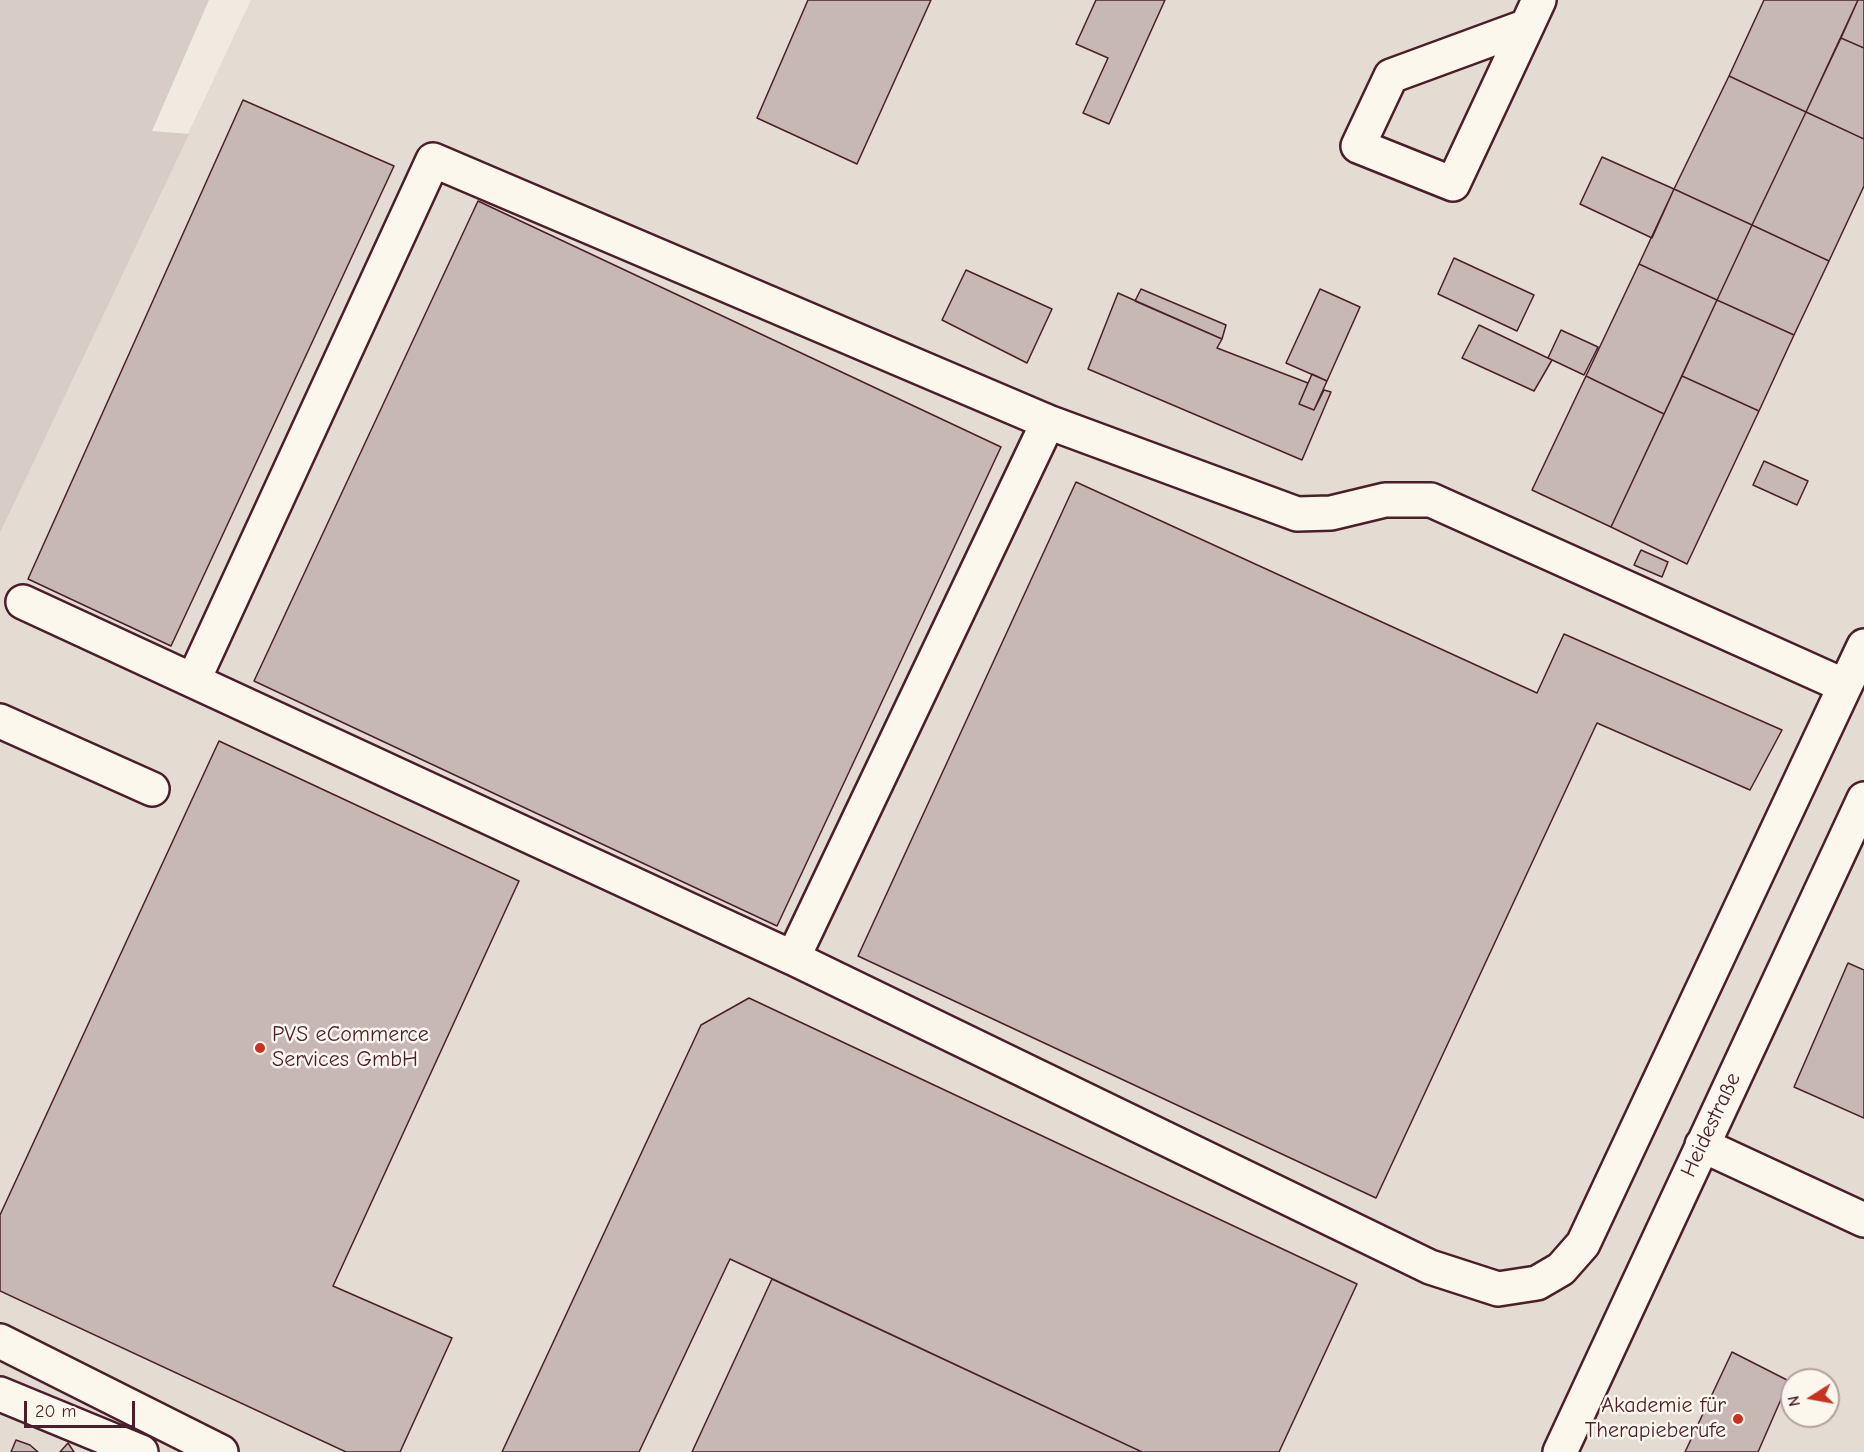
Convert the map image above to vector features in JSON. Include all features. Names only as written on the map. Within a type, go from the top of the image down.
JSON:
[{"type":"street","points":[[1533,13],[1453,184],[1358,146],[1391,76],[1533,13]]},
{"type":"street","points":[[194,680],[433,160],[1048,422],[1297,514],[1331,513],[1385,500],[1431,500],[1845,686]]},
{"type":"street","points":[[793,958],[1048,422]]},
{"type":"street","points":[[23,603],[793,958],[1430,1267],[1497,1289],[1537,1283],[1562,1269],[1583,1244],[1864,646]]},
{"type":"street","points":[[0,721],[152,789]]},
{"type":"street","name":"Heidestraße","points":[[1561,1452],[1864,799]]},
{"type":"street","points":[[1702,1145],[1864,1220]]},
{"type":"street","points":[[0,1341],[221,1452]]},
{"type":"street","points":[[0,1394],[141,1452]]},
{"type":"shaded area","points":[[0,0],[209,0],[152,131],[189,134],[0,533]]},
{"type":"shaded area","points":[[251,0],[1864,0],[1864,1452],[0,1452],[0,533]]},
{"type":"building","points":[[808,0],[931,0],[857,164],[757,118]]},
{"type":"building","points":[[1096,0],[1165,0],[1109,124],[1083,113],[1108,58],[1076,44]]},
{"type":"building","points":[[1764,0],[1858,0],[1806,112],[1729,76]]},
{"type":"building","points":[[1858,0],[1864,0],[1864,48],[1841,38]]},
{"type":"building","points":[[1841,38],[1864,48],[1864,139],[1806,112]]},
{"type":"building","points":[[1729,76],[1806,112],[1752,225],[1674,189]]},
{"type":"building","points":[[243,100],[394,166],[171,646],[28,579]]},
{"type":"building","points":[[1806,112],[1864,139],[1864,186],[1829,261],[1752,225]]},
{"type":"building","points":[[1602,157],[1674,189],[1652,238],[1580,204]]},
{"type":"building","points":[[1674,189],[1752,225],[1717,300],[1639,264]]},
{"type":"building","points":[[478,201],[1001,447],[777,926],[254,681]]},
{"type":"building","points":[[1752,225],[1829,261],[1794,335],[1717,300]]},
{"type":"building","points":[[1454,258],[1534,295],[1517,331],[1438,294]]},
{"type":"building","points":[[1639,264],[1717,300],[1664,414],[1586,376]]},
{"type":"building","points":[[966,270],[1052,309],[1027,363],[942,320]]},
{"type":"building","points":[[1141,289],[1226,325],[1222,339],[1135,301]]},
{"type":"building","points":[[1320,289],[1360,307],[1327,381],[1286,363]]},
{"type":"building","points":[[1118,293],[1222,339],[1217,348],[1308,383],[1299,404],[1314,410],[1324,390],[1331,392],[1302,460],[1088,369]]},
{"type":"building","points":[[1717,300],[1794,335],[1759,411],[1682,376]]},
{"type":"building","points":[[1479,325],[1552,360],[1534,391],[1462,358]]},
{"type":"building","points":[[1561,330],[1598,347],[1584,375],[1548,358]]},
{"type":"building","points":[[1312,374],[1327,381],[1314,410],[1299,404]]},
{"type":"building","points":[[1586,376],[1664,414],[1611,527],[1532,490]]},
{"type":"building","points":[[1682,376],[1759,411],[1687,564],[1611,527]]},
{"type":"building","points":[[1764,461],[1808,481],[1797,505],[1753,485]]},
{"type":"building","points":[[1076,482],[1537,693],[1564,634],[1782,730],[1750,790],[1597,723],[1376,1198],[858,956]]},
{"type":"building","points":[[1641,550],[1668,562],[1662,577],[1634,565]]},
{"type":"building","name":"PVS eCommerce Services GmbH","points":[[219,741],[519,881],[333,1286],[452,1338],[400,1452],[346,1452],[0,1291],[0,1215]]},
{"type":"building","points":[[1848,963],[1864,970],[1864,1118],[1794,1087]]},
{"type":"building","points":[[749,998],[1357,1284],[1279,1452],[1142,1452],[730,1259],[639,1452],[502,1452],[701,1025]]},
{"type":"building","points":[[772,1279],[1142,1452],[692,1452]]},
{"type":"building","points":[[1732,1352],[1780,1376],[1780,1402],[1758,1452],[1685,1452]]},
{"type":"building","points":[[16,1440],[30,1445],[38,1452],[11,1452]]},
{"type":"building","points":[[68,1443],[74,1452],[60,1452]]},
{"type":"place","name":"PVS eCommerce Services GmbH","points":[[260,1048]]},
{"type":"place","name":"Akademie für Therapieberufe","points":[[1738,1419]]}]
